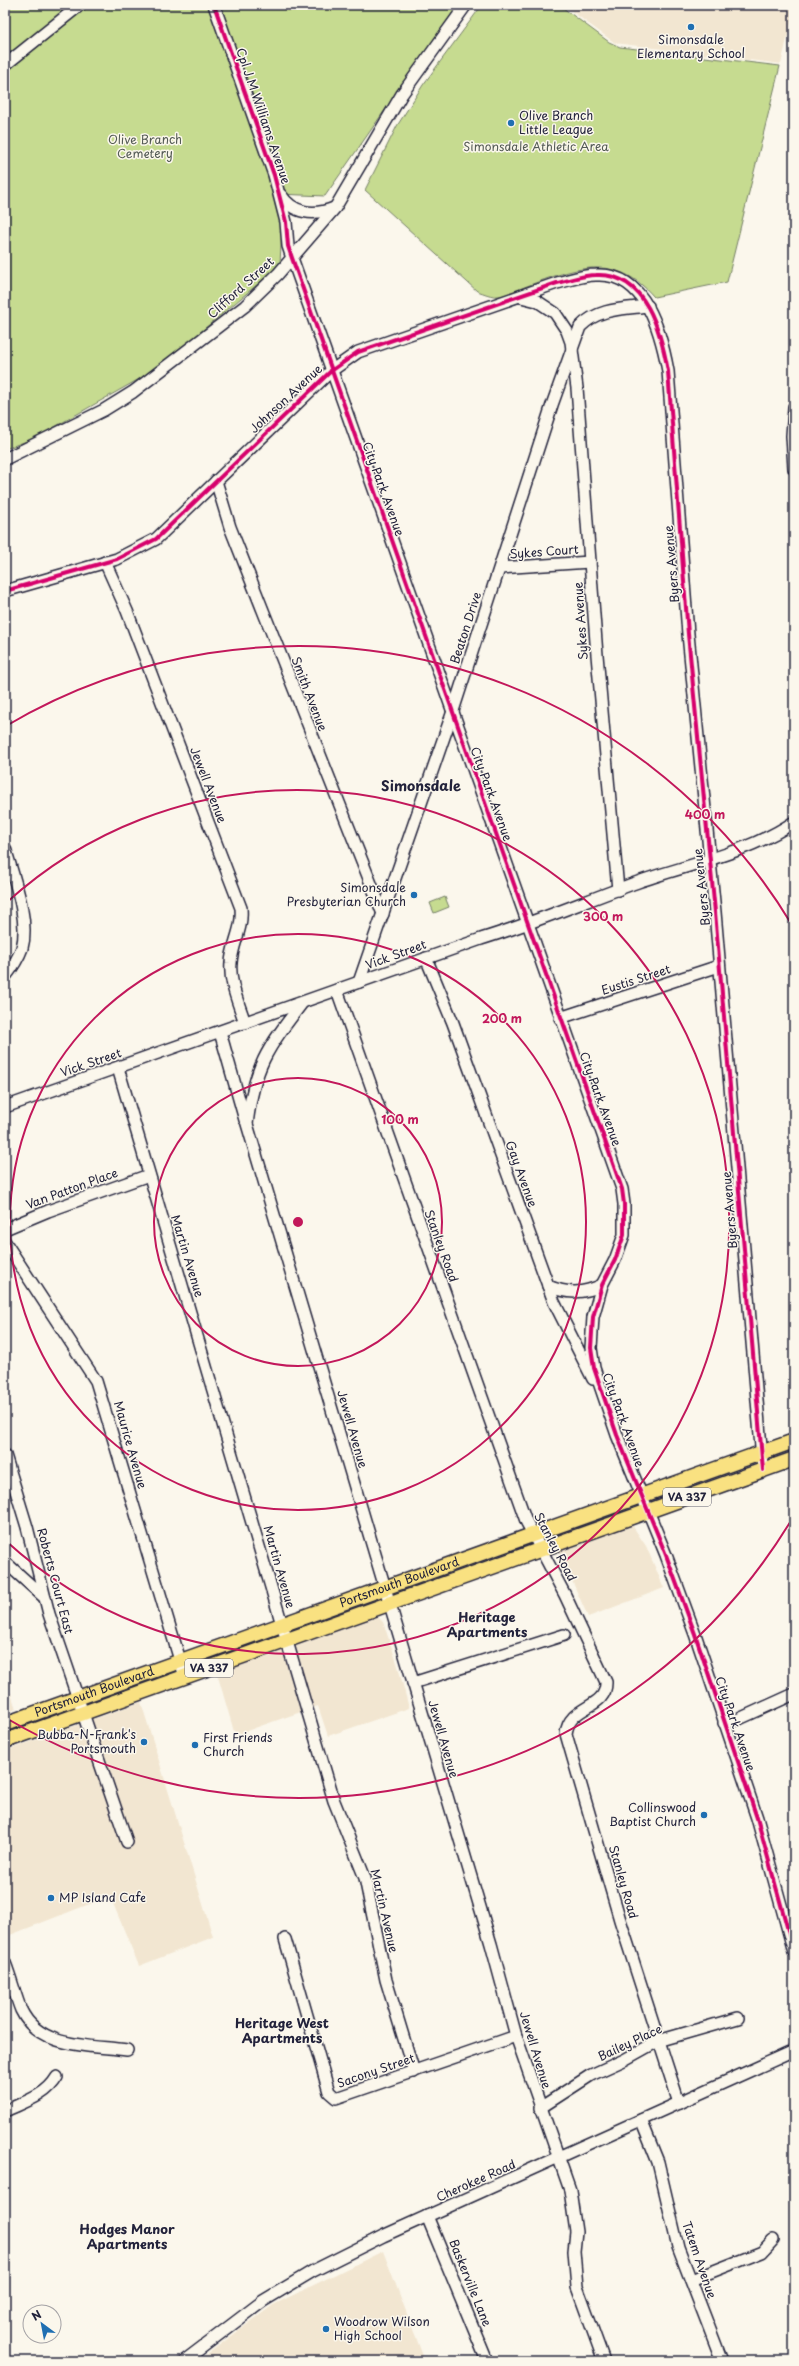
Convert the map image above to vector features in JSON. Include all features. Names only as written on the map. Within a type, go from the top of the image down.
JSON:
[{"type":"main road","name":"Portsmouth Boulevard","points":[[5,1724],[794,1441]]},
{"type":"main road","name":"Portsmouth Boulevard","points":[[5,1741],[794,1459]]},
{"type":"street","points":[[5,65],[80,5]]},
{"type":"street","name":"Cpl J M Williams Avenue","points":[[214,5],[278,191],[292,258]]},
{"type":"street","name":"Clifford Street","points":[[5,459],[104,410],[156,376],[245,306],[292,258],[335,208],[402,94],[466,5]]},
{"type":"street","points":[[278,191],[291,206],[300,211],[316,213],[335,208]]},
{"type":"street","name":"City Park Avenue","points":[[292,258],[452,714],[622,1189],[624,1204],[624,1235],[620,1249],[602,1285],[593,1317],[591,1334],[594,1368],[640,1496],[674,1575],[765,1846],[794,1952]]},
{"type":"street","name":"Johnson Avenue","points":[[5,591],[124,556],[156,538],[331,371],[352,356],[374,345],[557,283],[597,275],[623,281],[632,287],[648,306]]},
{"type":"street","points":[[520,296],[537,301],[555,313],[567,331],[572,350]]},
{"type":"street","name":"Beaton Drive","points":[[359,982],[452,714],[552,405],[580,327],[595,314],[610,310],[648,306]]},
{"type":"street","name":"Byers Avenue","points":[[648,306],[660,335],[668,371],[763,1470]]},
{"type":"street","name":"Sykes Avenue","points":[[572,350],[618,890]]},
{"type":"street","points":[[794,407],[792,436],[794,469]]},
{"type":"street","name":"Smith Avenue","points":[[216,480],[230,527],[383,914]]},
{"type":"street","name":"Jewell Avenue","points":[[106,562],[241,908],[242,921],[233,950],[231,978],[245,1023]]},
{"type":"street","name":"Sykes Court","points":[[500,568],[590,562]]},
{"type":"street","name":"Vick Street","points":[[5,1107],[426,958],[527,925],[618,890],[755,843],[794,822]]},
{"type":"street","points":[[5,848],[14,878],[24,935],[19,955],[5,977]]},
{"type":"street","name":"Gay Avenue","points":[[426,958],[453,1022],[472,1080],[548,1286],[579,1355],[603,1394]]},
{"type":"street","name":"Eustis Street","points":[[560,1018],[719,966]]},
{"type":"street","name":"Stanley Road","points":[[337,990],[526,1521],[542,1549],[606,1682],[604,1694],[600,1699],[575,1714],[570,1720],[566,1734],[658,2041],[679,2103]]},
{"type":"street","name":"Jewell Avenue","points":[[247,1124],[251,1092],[264,1057],[302,1003]]},
{"type":"street","name":"Jewell Avenue","points":[[220,1032],[516,2036],[570,2190],[574,2209],[576,2232],[574,2271],[577,2287],[604,2361]]},
{"type":"street","name":"Martin Avenue","points":[[118,1068],[334,1801],[365,1878],[383,1966],[414,2072]]},
{"type":"street","name":"Van Patton Place","points":[[5,1229],[48,1211],[149,1175]]},
{"type":"street","name":"Maurice Avenue","points":[[5,1242],[96,1381],[185,1677]]},
{"type":"street","points":[[548,1286],[569,1293],[591,1290],[602,1285]]},
{"type":"street","name":"Roberts Court East","points":[[5,1455],[27,1527],[45,1598],[78,1698],[81,1714],[127,1842]]},
{"type":"street","points":[[5,1562],[45,1598]]},
{"type":"street","points":[[413,1683],[564,1635]]},
{"type":"street","points":[[724,1723],[739,1720],[794,1694]]},
{"type":"street","name":"Sacony Street","points":[[285,1939],[332,2096],[341,2098],[516,2036]]},
{"type":"street","points":[[5,1963],[22,2010],[36,2029],[46,2036],[63,2042],[127,2050]]},
{"type":"street","name":"Bailey Place","points":[[540,2108],[591,2075],[624,2060],[658,2041],[738,2018]]},
{"type":"street","name":"Cherokee Road","points":[[184,2361],[263,2301],[302,2277],[376,2239],[558,2159],[641,2120],[794,2052]]},
{"type":"street","points":[[5,2111],[40,2094],[52,2086],[57,2078]]},
{"type":"street","name":"Tatem Avenue","points":[[641,2120],[658,2162],[673,2229],[722,2361]]},
{"type":"street","name":"Baskerville Lane","points":[[427,2216],[487,2361]]},
{"type":"street","points":[[691,2280],[762,2252],[773,2240]]},
{"type":"shaded area","name":"Simonsdale Elementary School","points":[[563,5],[794,5],[794,10],[781,64],[615,43]]},
{"type":"shaded area","points":[[632,1525],[646,1546],[664,1588],[588,1617],[559,1551]]},
{"type":"shaded area","points":[[374,1617],[378,1617],[383,1622],[397,1663],[409,1708],[328,1736],[318,1706],[235,1735],[217,1673]]},
{"type":"shaded area","points":[[5,1676],[16,1709],[5,1713]]},
{"type":"shaded area","points":[[141,1702],[213,1937],[139,1966],[110,1896],[5,1937],[5,1751]]},
{"type":"shaded area","name":"Woodrow Wilson High School","points":[[383,2251],[425,2361],[198,2361],[273,2305]]},
{"type":"green space","points":[[5,5],[73,5],[5,60]]},
{"type":"green space","name":"Olive Branch Cemetery","points":[[85,5],[458,5],[325,196],[278,194],[283,212],[280,263],[265,278],[155,370],[35,438],[5,449],[5,68]]},
{"type":"green space","name":"Simonsdale Athletic Area","points":[[482,5],[559,5],[609,42],[620,47],[780,66],[727,282],[654,297],[639,283],[624,274],[609,269],[594,268],[578,270],[545,279],[502,296],[491,295],[477,291],[365,190],[397,126],[423,85]]},
{"type":"green space","points":[[445,897],[449,907],[434,913],[430,903]]},
{"type":"cycle path","points":[[214,5],[274,175],[286,222],[288,246],[292,258],[622,1189],[624,1204],[624,1235],[615,1260],[602,1285],[593,1317],[591,1348],[594,1368],[617,1435],[666,1555],[695,1634],[757,1818],[794,1952]]},
{"type":"cycle path","points":[[5,591],[117,559],[156,539],[331,371],[358,352],[557,283],[581,277],[591,275],[613,277],[627,283],[639,294],[655,323],[661,340],[668,371],[688,634],[715,912],[763,1470]]},
{"type":"place","name":"Simonsdale Elementary School","points":[[691,27]]},
{"type":"place","name":"Olive Branch Little League","points":[[511,123]]},
{"type":"place","name":"Simonsdale Presbyterian Church","points":[[414,895]]},
{"type":"place","name":"Bubba-N-Frank's Portsmouth","points":[[144,1742]]},
{"type":"place","name":"First Friends Church","points":[[195,1745]]},
{"type":"place","name":"Collinswood Baptist Church","points":[[704,1815]]},
{"type":"place","name":"MP Island Cafe","points":[[51,1898]]},
{"type":"place","name":"Woodrow Wilson High School","points":[[326,2329]]},
{"type":"district","name":"Simonsdale","points":[[421,786]]},
{"type":"district","name":"Heritage Apartments","points":[[487,1624]]},
{"type":"district","name":"Heritage West Apartments","points":[[282,2030]]},
{"type":"district","name":"Hodges Manor Apartments","points":[[127,2236]]}]
